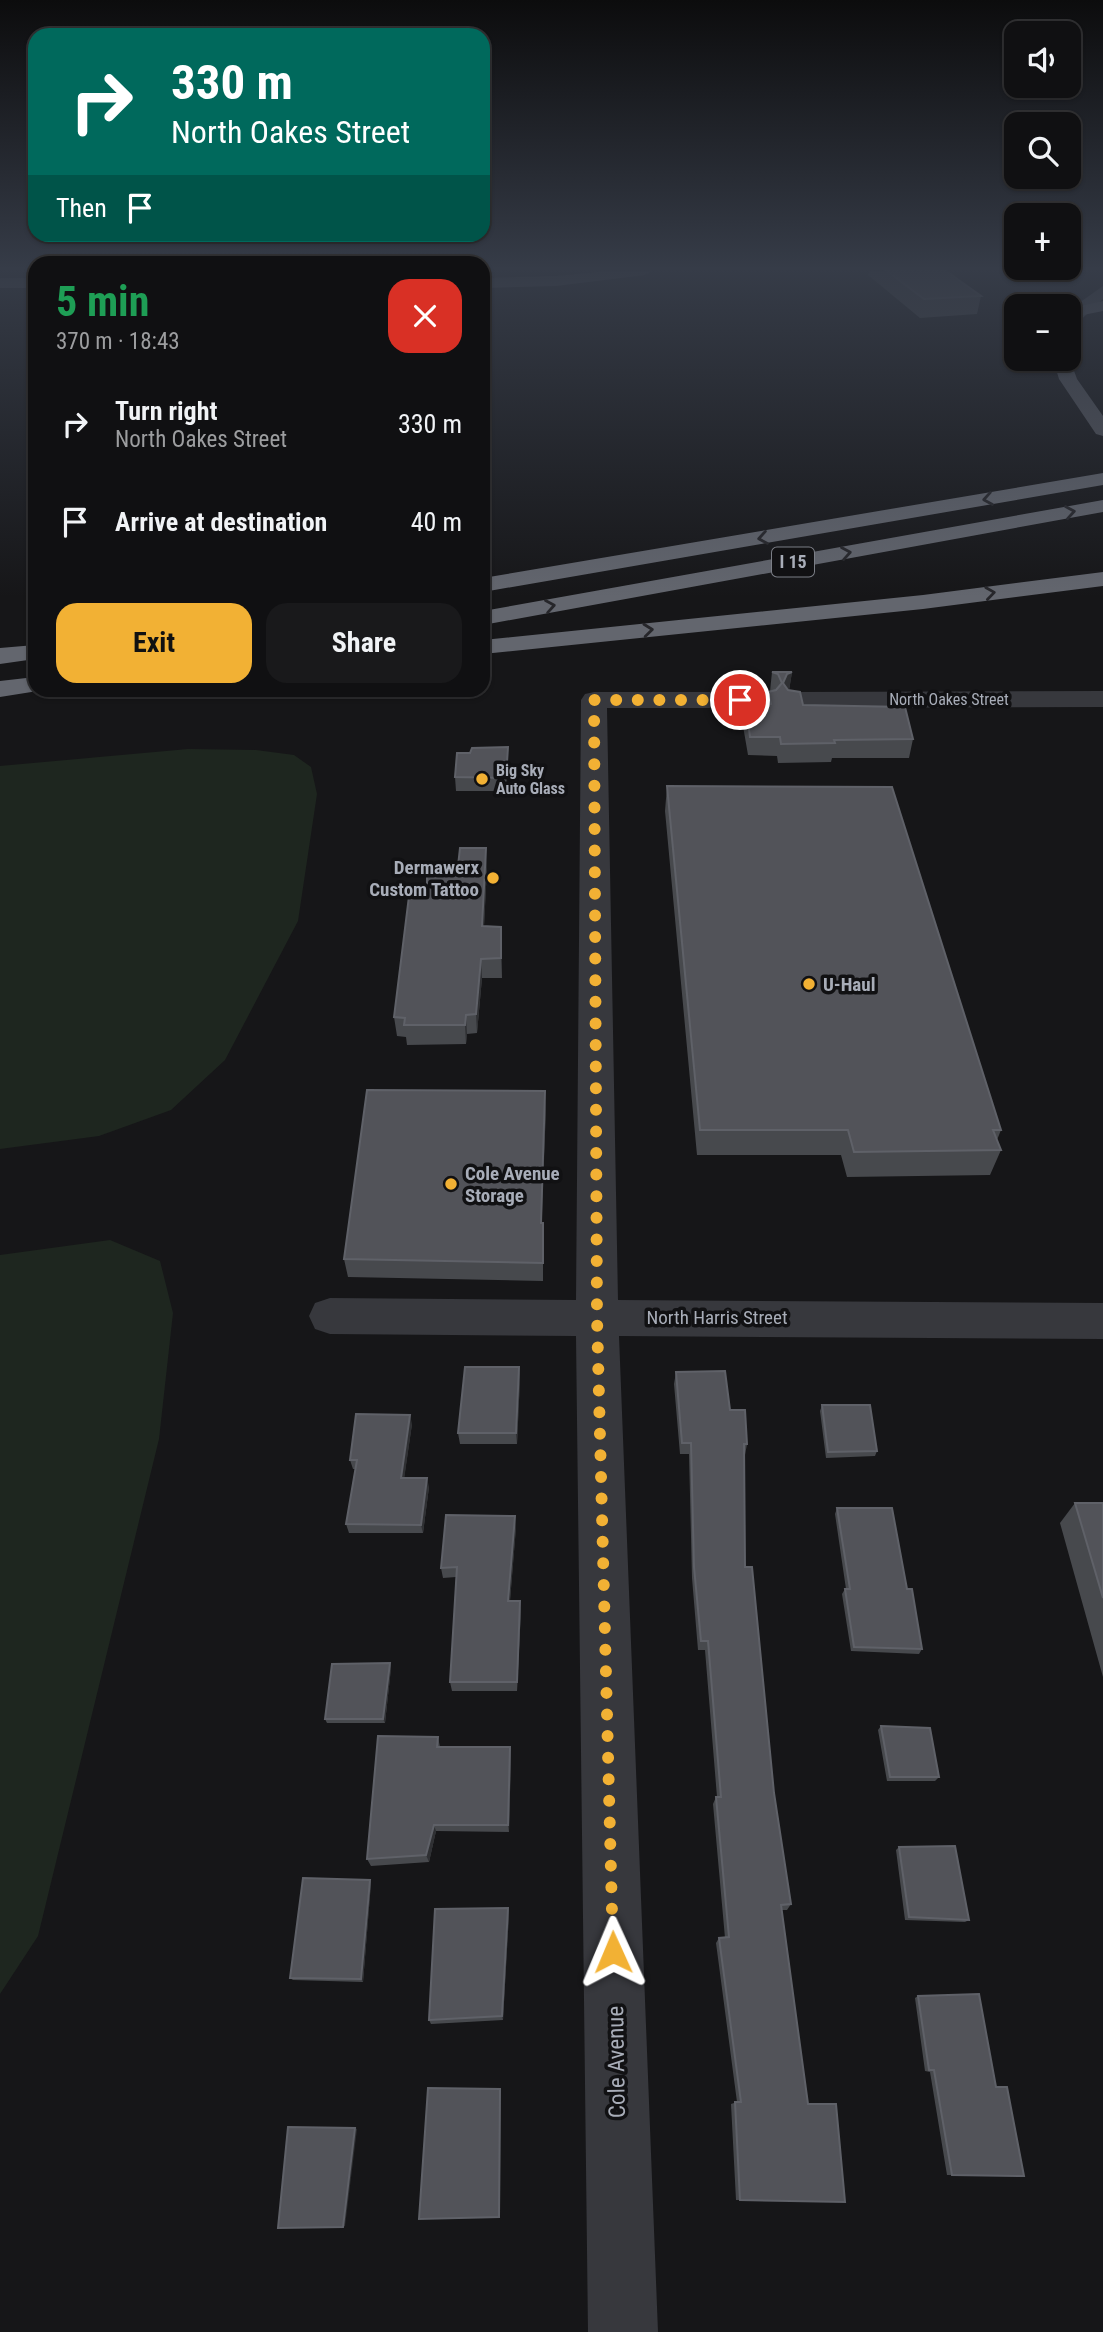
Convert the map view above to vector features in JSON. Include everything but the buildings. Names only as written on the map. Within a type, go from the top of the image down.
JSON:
[{"type":"highway","name":"I 15","points":[[490,584],[1103,479]]},
{"type":"highway","name":"I 15","points":[[490,617],[1103,506]]},
{"type":"highway","points":[[490,646],[923,602],[1103,579]]},
{"type":"highway","points":[[0,656],[28,653]]},
{"type":"highway","points":[[0,690],[28,687]]},
{"type":"main road","points":[[1069,380],[1103,430]]},
{"type":"street","name":"North Oakes Street","points":[[795,699],[1103,699]]},
{"type":"street","name":"Cole Avenue","points":[[623,2332],[597,1317],[594,700],[764,700]]},
{"type":"street","name":"North Harris Street","points":[[330,1316],[1103,1321]]},
{"type":"shaded area","points":[[188,749],[256,750],[294,755],[311,767],[317,794],[298,921],[225,1060],[171,1110],[99,1136],[0,1149],[0,766]]},
{"type":"shaded area","points":[[110,1240],[160,1261],[173,1313],[159,1439],[38,1936],[0,1994],[0,1255]]},
{"type":"place","name":"Big Sky Auto Glass","points":[[482,779]]},
{"type":"place","name":"Dermawerx Custom Tattoo","points":[[493,878]]},
{"type":"place","name":"U-Haul","points":[[809,984]]},
{"type":"place","name":"Cole Avenue Storage","points":[[451,1184]]},
{"type":"route","points":[[613,1952],[597,1317],[594,700],[740,700]]}]
